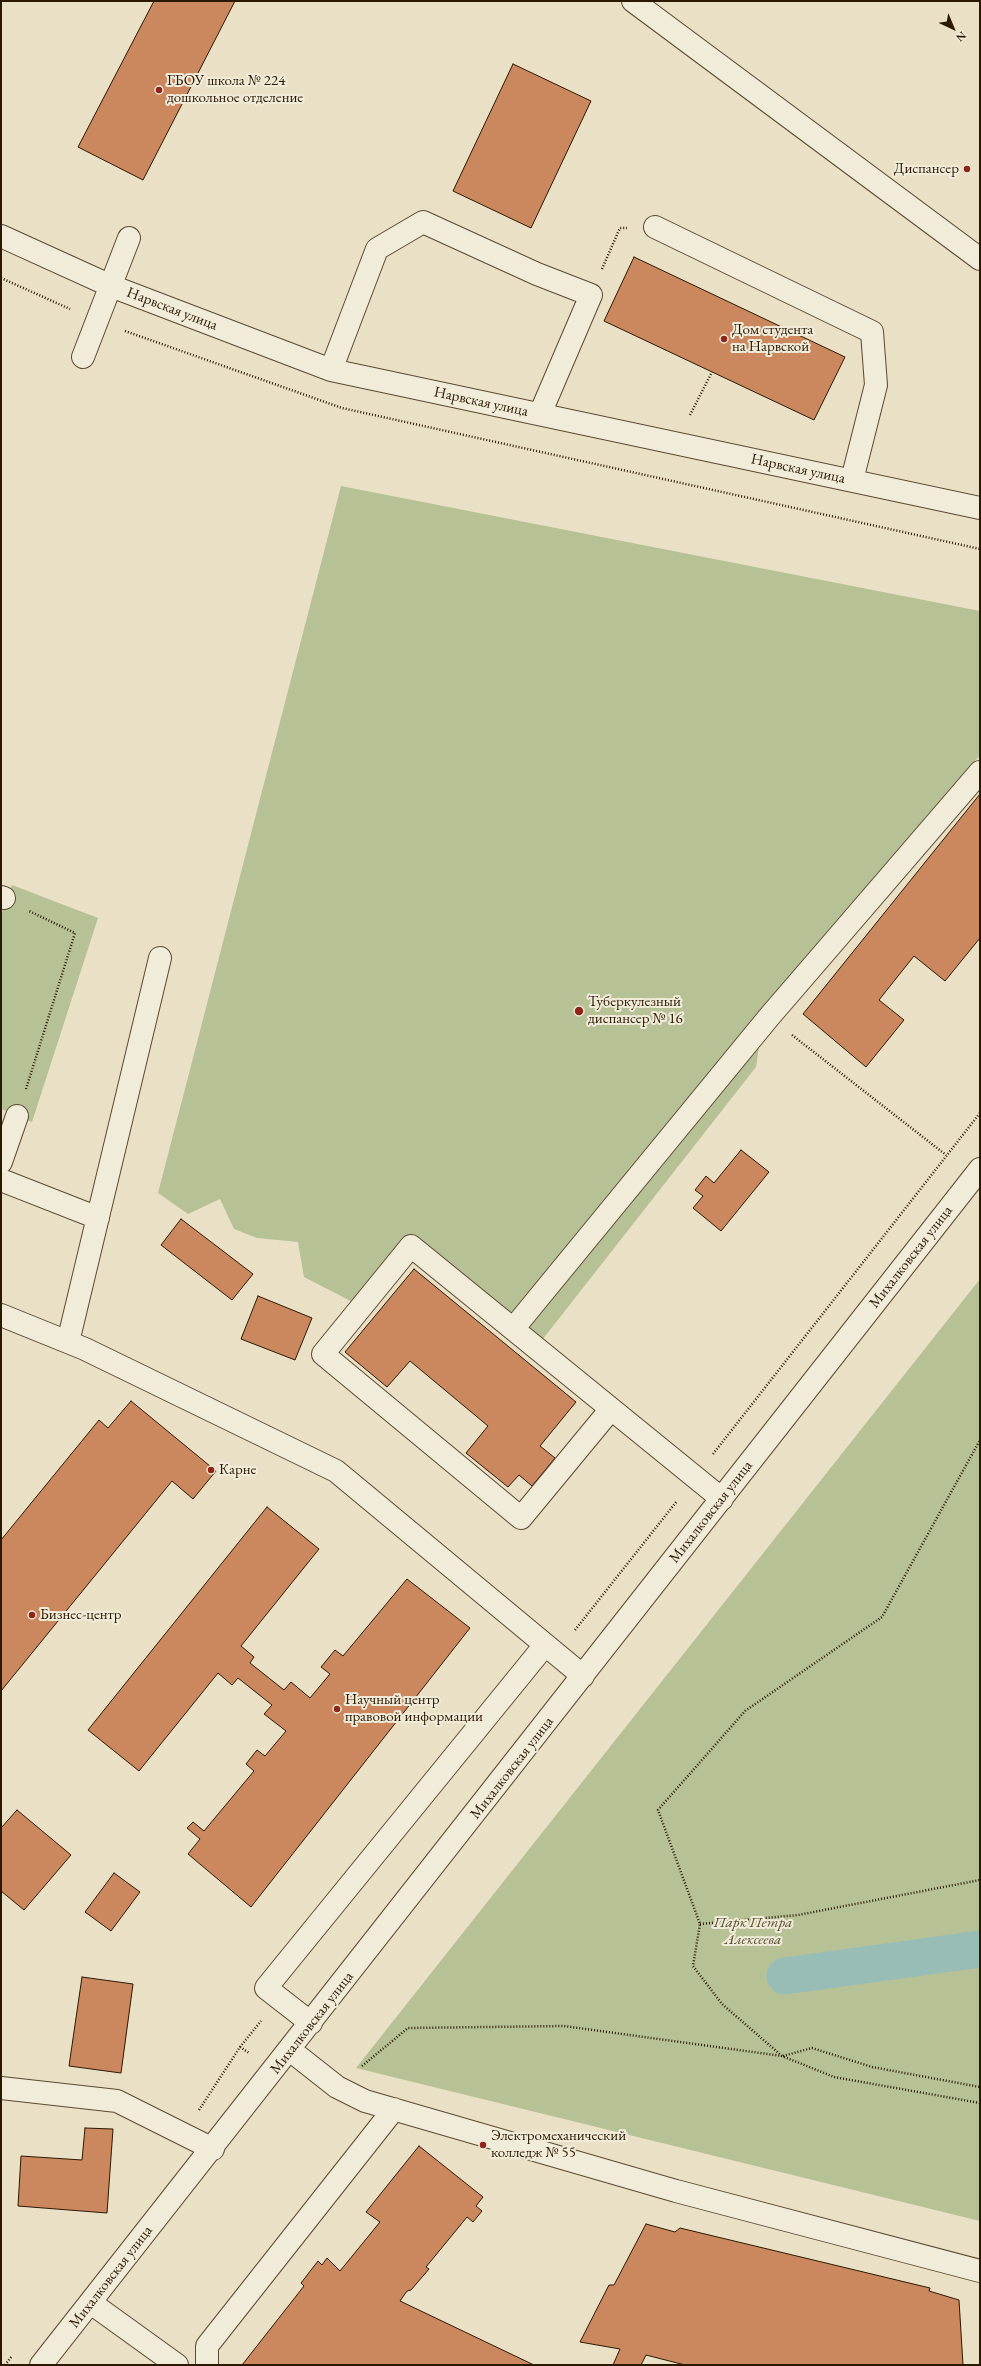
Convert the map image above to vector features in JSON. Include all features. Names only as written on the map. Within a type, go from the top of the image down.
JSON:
[{"type":"street","points":[[633,1],[980,259]]},
{"type":"street","points":[[331,370],[376,250],[423,222],[537,274],[591,295],[540,414]]},
{"type":"street","points":[[655,227],[872,332],[876,385],[852,480]]},
{"type":"street","name":"Нарвская улица","points":[[1,236],[111,286],[331,370],[980,508]]},
{"type":"street","points":[[83,357],[129,238]]},
{"type":"street","points":[[513,1329],[769,1017],[980,772]]},
{"type":"street","points":[[68,1342],[160,958]]},
{"type":"street","points":[[1,1162],[17,1116]]},
{"type":"street","name":"Михалковская улица","points":[[42,2365],[213,2149],[980,1169]]},
{"type":"street","points":[[1,1180],[98,1218]]},
{"type":"street","points":[[612,1409],[521,1518],[323,1354],[411,1246],[612,1409],[722,1499]]},
{"type":"street","points":[[1,1315],[44,1340],[68,1342],[336,1472],[583,1676]]},
{"type":"street","points":[[311,2023],[266,1988],[545,1645]]},
{"type":"street","points":[[290,2050],[337,2087],[365,2101],[676,2191],[980,2271]]},
{"type":"street","points":[[1,2088],[117,2101],[213,2149]]},
{"type":"street","points":[[207,2365],[207,2346],[394,2109]]},
{"type":"street","points":[[91,2303],[177,2365]]},
{"type":"path","points":[[591,295],[620,228]]},
{"type":"path","points":[[690,415],[712,372]]},
{"type":"path","points":[[2,898],[76,933],[17,1116]]},
{"type":"path","points":[[769,1017],[946,1156]]},
{"type":"path","points":[[782,2056],[722,2004],[693,1966],[700,1924],[658,1810],[746,1711],[882,1617],[980,1440]]},
{"type":"path","points":[[700,1924],[798,1915],[980,1880]]},
{"type":"path","points":[[337,2087],[408,2028],[564,2026],[782,2056],[834,2077],[980,2103]]},
{"type":"path","points":[[782,2056],[812,2048],[872,2067],[980,2087]]},
{"type":"green space","name":"Туберкулезный диспансер № 16","points":[[341,486],[980,611],[980,755],[763,1021],[756,1067],[539,1344],[421,1254],[368,1310],[304,1277],[298,1242],[257,1238],[234,1229],[220,1199],[188,1214],[158,1193]]},
{"type":"green space","points":[[12,885],[98,918],[32,1122],[1,1109],[1,915]]},
{"type":"green space","name":"Парк Петра Алексеева","points":[[980,1279],[980,2221],[356,2068]]},
{"type":"building","points":[[154,1],[235,1],[143,180],[78,147]]},
{"type":"building","points":[[513,64],[591,101],[531,228],[453,191]]},
{"type":"building","name":"Дом студента на Нарвской","points":[[634,257],[845,357],[814,420],[604,321]]},
{"type":"building","points":[[980,794],[980,938],[945,981],[914,956],[879,1000],[904,1020],[866,1067],[803,1014]]},
{"type":"building","points":[[741,1150],[769,1172],[721,1231],[693,1208],[703,1196],[695,1190],[706,1176],[714,1183]]},
{"type":"building","points":[[181,1219],[253,1274],[232,1300],[161,1245]]},
{"type":"building","points":[[414,1269],[576,1402],[540,1446],[555,1458],[532,1486],[519,1475],[508,1487],[466,1453],[488,1426],[410,1361],[387,1387],[345,1352]]},
{"type":"building","points":[[258,1296],[312,1318],[295,1360],[241,1339]]},
{"type":"building","name":"Бизнес-центр","points":[[131,1401],[216,1471],[193,1499],[172,1481],[1,1691],[1,1540],[99,1420],[108,1428]]},
{"type":"building","name":"Научный центр правовой информации","points":[[267,1507],[319,1549],[241,1646],[254,1657],[250,1663],[284,1690],[291,1682],[310,1698],[330,1674],[321,1667],[335,1650],[343,1656],[407,1579],[470,1628],[251,1907],[188,1854],[200,1839],[187,1828],[193,1822],[204,1831],[254,1771],[246,1764],[257,1750],[265,1756],[286,1731],[264,1714],[272,1705],[238,1678],[232,1685],[218,1673],[139,1771],[88,1730]]},
{"type":"building","points":[[17,1810],[71,1855],[24,1910],[1,1891],[1,1828]]},
{"type":"building","points":[[114,1873],[140,1892],[111,1931],[85,1912]]},
{"type":"building","points":[[82,1977],[133,1984],[121,2073],[69,2066]]},
{"type":"building","points":[[85,2128],[113,2129],[107,2213],[18,2206],[21,2156],[82,2160]]},
{"type":"building","points":[[419,2146],[483,2197],[476,2206],[482,2211],[473,2222],[467,2217],[426,2267],[429,2269],[411,2290],[407,2291],[400,2301],[534,2365],[242,2365],[304,2286],[301,2283],[318,2261],[322,2265],[327,2258],[340,2271],[380,2222],[366,2212]]},
{"type":"building","points":[[646,2224],[675,2232],[680,2228],[930,2288],[929,2291],[959,2300],[963,2365],[685,2365],[646,2355],[641,2365],[613,2365],[620,2349],[580,2342],[609,2285],[614,2285]]},
{"type":"waterway","points":[[785,1976],[980,1949]]},
{"type":"place","name":"ГБОУ школа № 224 дошкольное отделение","points":[[159,90]]},
{"type":"place","name":"Диспансер","points":[[967,169]]},
{"type":"place","name":"Дом студента на Нарвской","points":[[724,339]]},
{"type":"place","name":"Туберкулезный диспансер № 16","points":[[579,1011]]},
{"type":"place","name":"Карне","points":[[211,1470]]},
{"type":"place","name":"Бизнес-центр","points":[[32,1615]]},
{"type":"place","name":"Научный центр правовой информации","points":[[337,1709]]},
{"type":"place","name":"Электромеханический колледж № 55","points":[[483,2145]]}]
